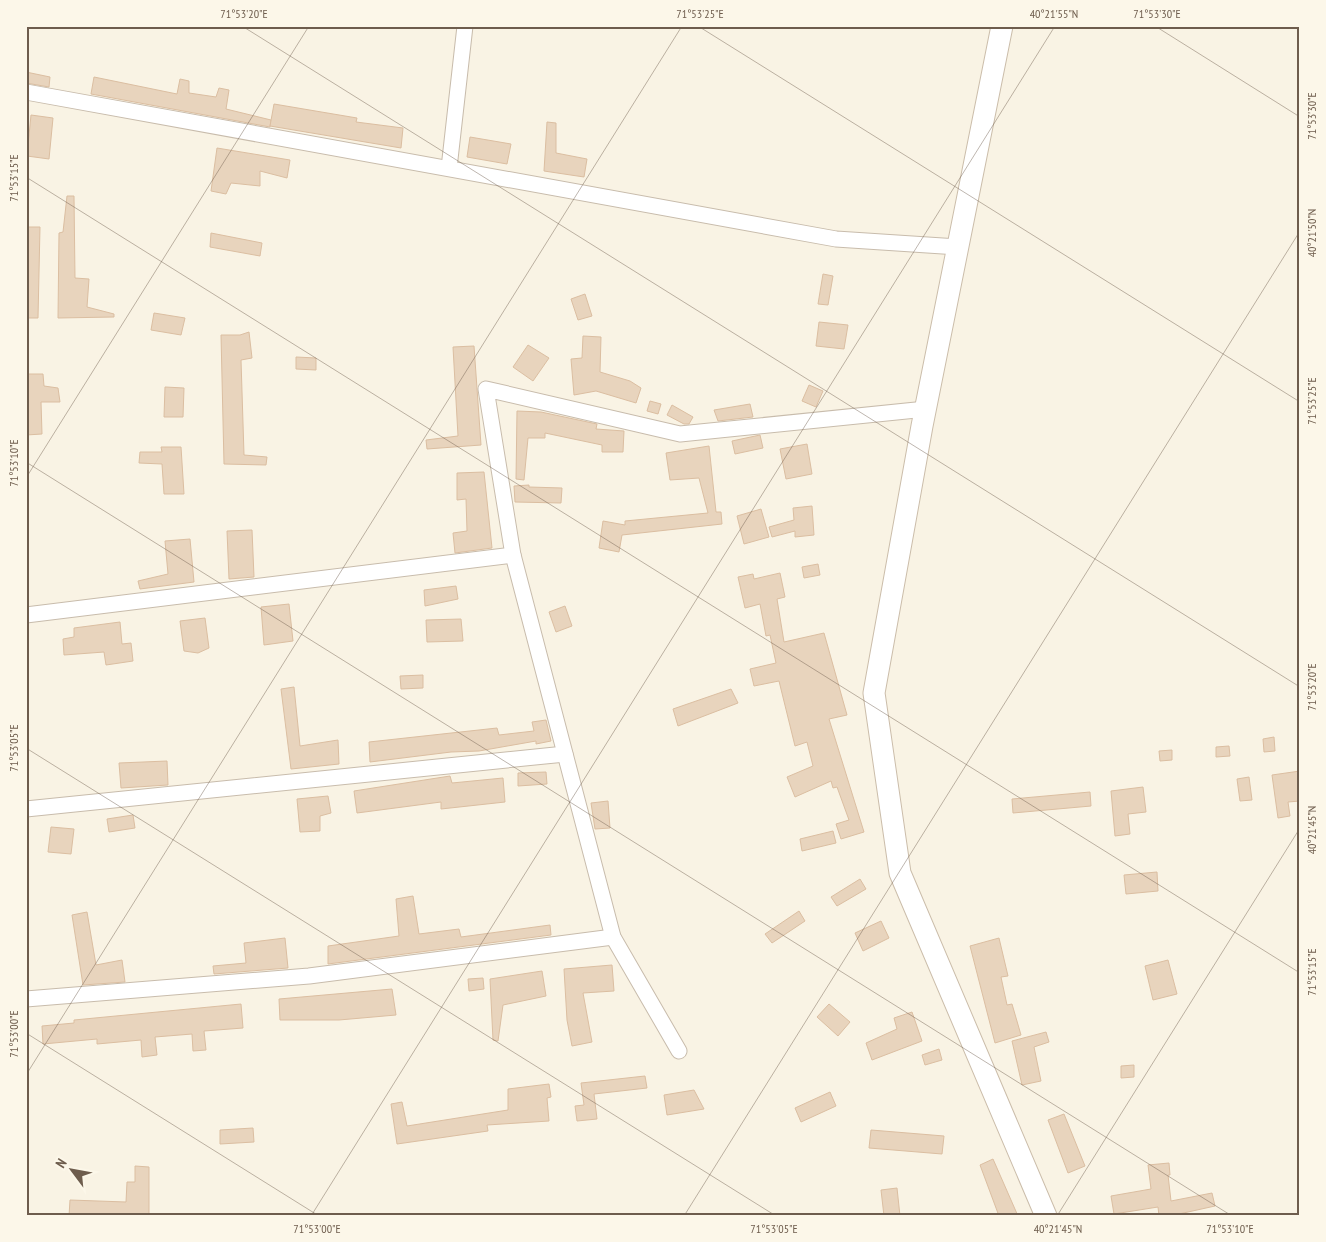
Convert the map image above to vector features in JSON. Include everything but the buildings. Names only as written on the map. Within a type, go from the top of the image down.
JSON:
[{"type":"main road","points":[[1002,26],[926,409],[874,693],[900,873],[1046,1216]]},
{"type":"street","points":[[449,168],[465,26]]},
{"type":"street","points":[[26,92],[836,239],[958,247]]},
{"type":"street","points":[[679,1051],[613,937],[513,554],[486,389],[680,434],[926,409]]},
{"type":"street","points":[[26,615],[513,554]]},
{"type":"street","points":[[26,809],[565,754]]},
{"type":"street","points":[[26,999],[309,976],[613,937]]}]
